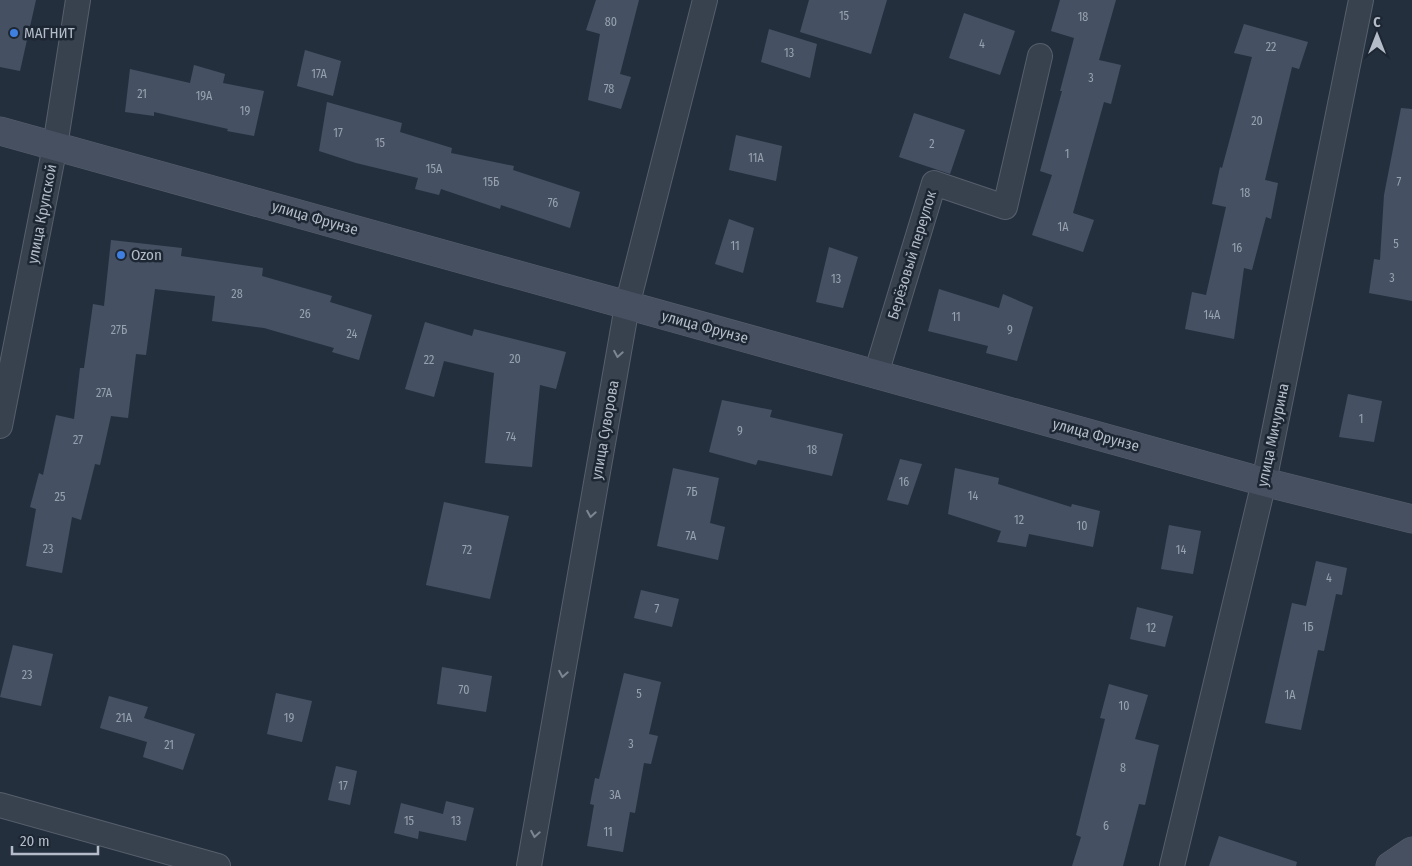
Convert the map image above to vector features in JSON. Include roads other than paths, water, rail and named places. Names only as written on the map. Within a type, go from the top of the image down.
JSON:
[{"type":"main road","name":"улица Фрунзе","points":[[0,131],[1264,482],[1412,520]]},
{"type":"main road","points":[[1390,866],[1412,851]]},
{"type":"street","name":"улица Крупской","points":[[0,426],[55,146],[78,0]]},
{"type":"street","name":"улица Суворова","points":[[529,866],[627,306],[705,0]]},
{"type":"street","name":"улица Мичурина","points":[[1172,866],[1264,482],[1361,0]]},
{"type":"street","name":"Берёзовый переулок","points":[[876,374],[934,183],[1005,206],[1040,56]]},
{"type":"street","points":[[0,805],[218,866]]},
{"type":"place","name":"МАГНИТ","points":[[14,33]]},
{"type":"place","name":"Ozon","points":[[121,255]]}]
